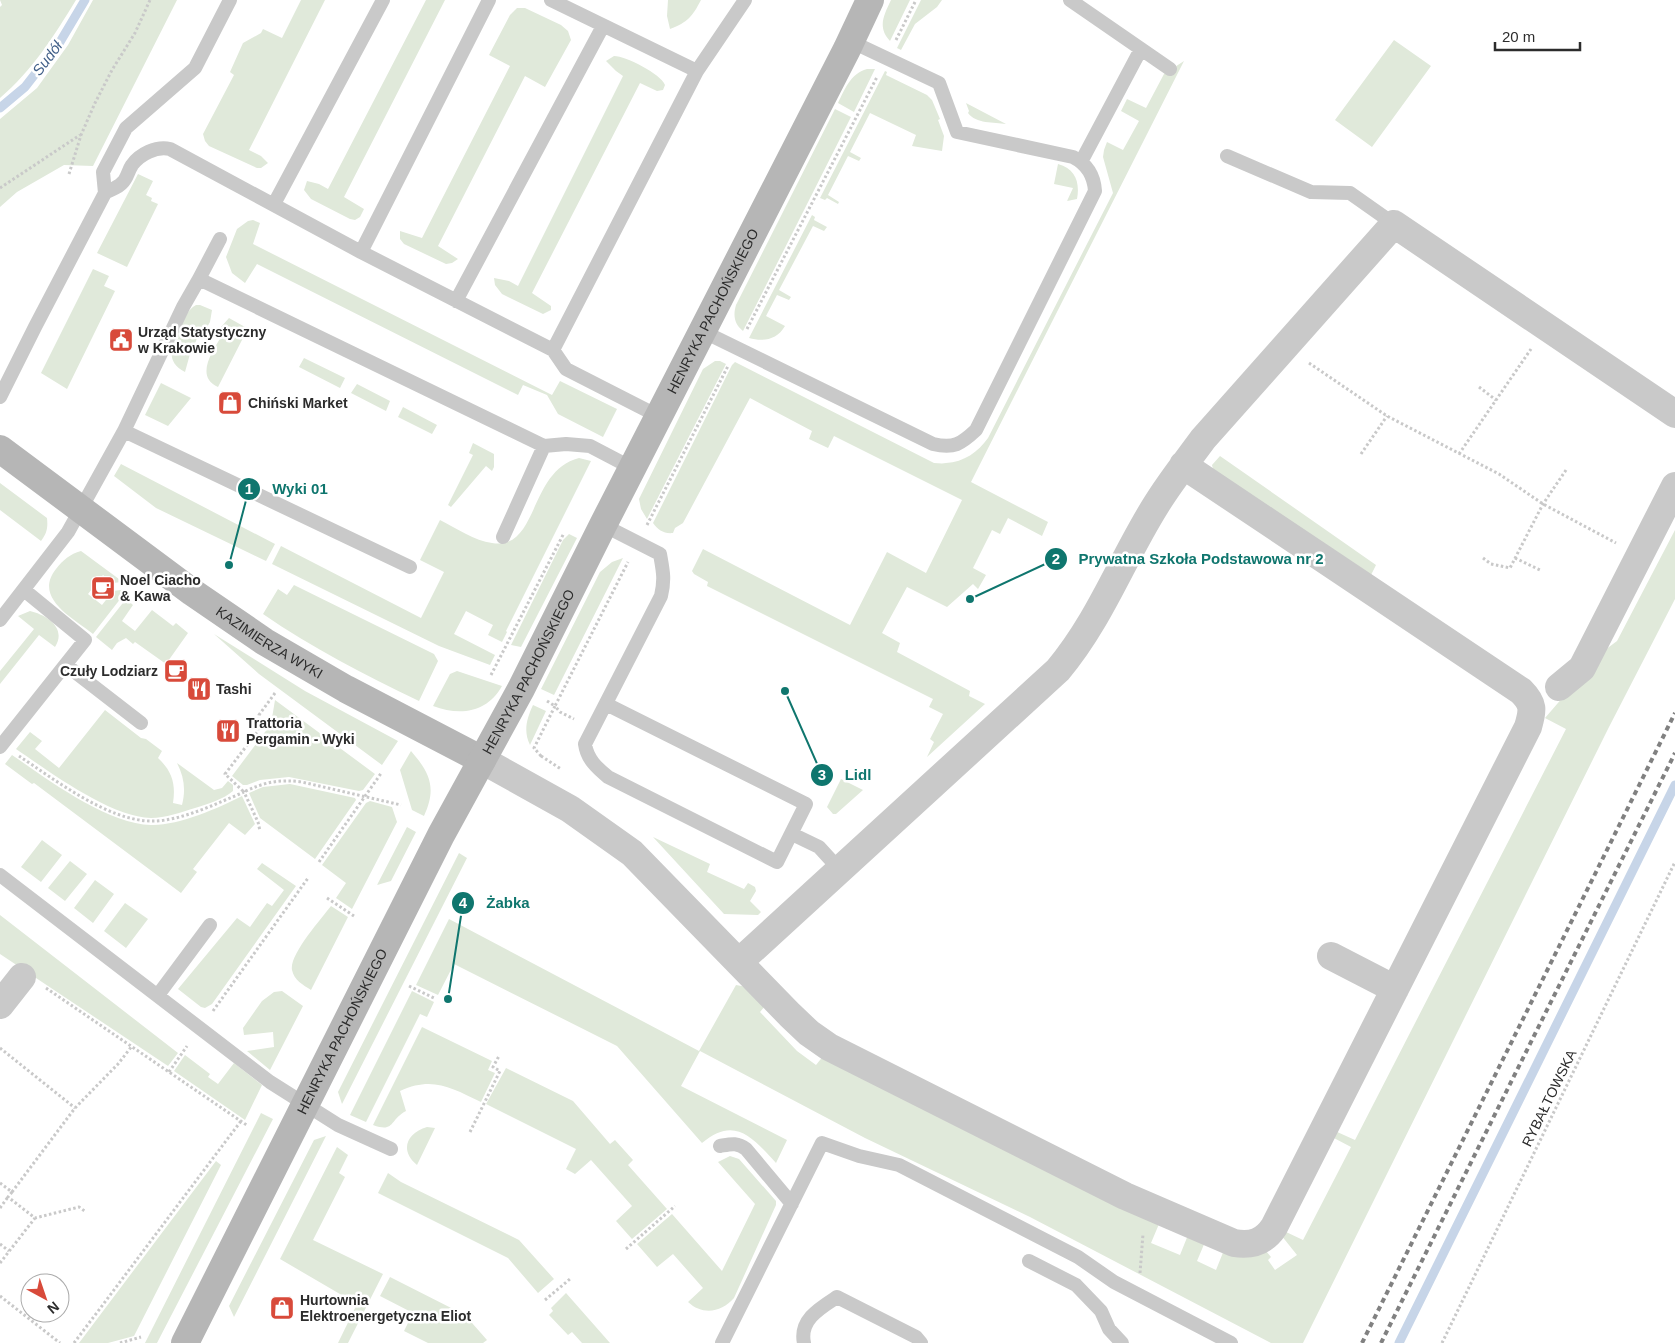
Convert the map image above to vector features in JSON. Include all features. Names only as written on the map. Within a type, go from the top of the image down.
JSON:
[{"type":"street","name":"HENRYKA PACHOŃSKIEGO","points":[[185,1343],[442,834],[521,689],[870,0]]},
{"type":"street","points":[[739,962],[1058,670],[1090,625],[1156,505],[1184,465],[1204,439],[1394,224],[1675,414]]},
{"type":"street","name":"KAZIMIERZA WYKI","points":[[0,449],[192,592],[265,642],[346,689],[482,760]]},
{"type":"street","points":[[482,760],[570,809],[632,853],[802,1027],[829,1047],[1125,1196],[1229,1242],[1243,1245],[1257,1242],[1265,1238],[1274,1227],[1528,727],[1532,705],[1529,698],[1521,691],[1184,465]]},
{"type":"street","points":[[1559,687],[1582,668],[1675,486]]},
{"type":"street","points":[[1331,956],[1395,989]]},
{"type":"street","points":[[0,1005],[31,981]]},
{"type":"lane","points":[[105,193],[103,172],[126,128],[194,68],[230,0]]},
{"type":"lane","points":[[274,204],[383,0]]},
{"type":"lane","points":[[361,252],[489,0]]},
{"type":"lane","points":[[550,0],[697,71]]},
{"type":"lane","points":[[553,350],[697,71],[745,0]]},
{"type":"lane","points":[[1070,0],[1170,69]]},
{"type":"lane","points":[[456,301],[603,26]]},
{"type":"lane","points":[[702,331],[933,444],[945,447],[957,445],[976,430],[1095,191],[1094,183],[1091,175],[1081,162],[1058,152],[957,132],[939,83],[850,41]]},
{"type":"lane","points":[[1081,162],[1141,49]]},
{"type":"lane","points":[[0,397],[34,327],[105,193],[122,183],[132,164],[144,154],[164,148],[170,149],[361,252],[553,350],[566,369],[658,416]]},
{"type":"lane","points":[[1227,156],[1311,192],[1350,193],[1394,224]]},
{"type":"lane","points":[[0,620],[68,532],[81,510],[124,432],[184,307],[220,239]]},
{"type":"lane","points":[[199,279],[544,446],[566,444],[590,446],[632,468]]},
{"type":"lane","points":[[124,432],[410,567]]},
{"type":"lane","points":[[502,537],[544,446]]},
{"type":"lane","points":[[603,525],[660,554],[664,584],[661,596],[585,744],[590,759],[608,777],[777,862],[806,804],[606,704]]},
{"type":"lane","points":[[0,747],[85,640],[24,590]]},
{"type":"lane","points":[[66,665],[141,722]]},
{"type":"lane","points":[[792,834],[819,847],[840,870]]},
{"type":"lane","points":[[0,875],[270,1082],[338,1125],[391,1149]]},
{"type":"lane","points":[[158,995],[210,925]]},
{"type":"lane","points":[[720,1146],[733,1143],[740,1144],[792,1204]]},
{"type":"lane","points":[[722,1343],[822,1143],[859,1156],[899,1165],[1078,1257],[1114,1282],[1231,1343]]},
{"type":"lane","points":[[1029,1261],[1076,1285],[1101,1311],[1110,1329],[1122,1343]]},
{"type":"lane","points":[[804,1343],[804,1328],[811,1316],[837,1297],[916,1337],[921,1343]]},
{"type":"path","points":[[69,174],[81,135],[112,70],[135,33],[150,0]]},
{"type":"path","points":[[0,188],[81,135]]},
{"type":"path","points":[[1459,454],[1546,327]]},
{"type":"path","points":[[1308,362],[1387,416],[1499,474],[1543,504],[1640,556]]},
{"type":"path","points":[[1479,387],[1496,400]]},
{"type":"path","points":[[1361,454],[1387,416]]},
{"type":"path","points":[[1483,558],[1491,564],[1510,568],[1543,504],[1566,470]]},
{"type":"path","points":[[491,675],[564,533]]},
{"type":"path","points":[[1515,558],[1540,570]]},
{"type":"path","points":[[260,831],[258,822],[242,788],[225,774],[258,731],[259,715],[275,693]]},
{"type":"path","points":[[555,706],[534,748],[541,756],[565,772]]},
{"type":"path","points":[[14,752],[88,800],[109,810],[144,821],[154,822],[191,813],[261,784],[288,780],[400,804]]},
{"type":"path","points":[[539,761],[541,756]]},
{"type":"path","points":[[319,862],[382,772]]},
{"type":"path","name":"RYBAŁTOWSKA","points":[[1442,1343],[1675,862]]},
{"type":"path","points":[[212,1012],[308,878]]},
{"type":"path","points":[[326,898],[354,916]]},
{"type":"path","points":[[31,981],[132,1046],[248,1126]]},
{"type":"path","points":[[409,986],[436,999]]},
{"type":"path","points":[[169,1072],[190,1041]]},
{"type":"path","points":[[0,1208],[75,1108],[118,1064],[132,1046]]},
{"type":"path","points":[[0,1048],[75,1108]]},
{"type":"path","points":[[470,1132],[500,1070],[493,1067],[499,1056]]},
{"type":"path","points":[[74,1343],[241,1122]]},
{"type":"path","points":[[0,1183],[12,1192]]},
{"type":"path","points":[[8,1197],[35,1218]]},
{"type":"path","points":[[626,1249],[675,1206]]},
{"type":"path","points":[[0,1263],[35,1218],[78,1207],[86,1212]]},
{"type":"path","points":[[1140,1271],[1144,1229]]},
{"type":"path","points":[[0,1244],[9,1251]]},
{"type":"path","points":[[544,1300],[570,1279]]},
{"type":"path","points":[[0,1296],[60,1343]]},
{"type":"path","points":[[120,1343],[141,1337]]},
{"type":"green space","points":[[0,0],[76,0],[51,40],[32,65],[12,88],[0,98],[0,7],[2,5]]},
{"type":"green space","points":[[93,0],[177,0],[93,166],[64,165],[17,192],[0,207],[0,119],[37,88],[68,45]]},
{"type":"green space","points":[[301,0],[325,0],[249,150],[261,156],[268,163],[261,168],[257,168],[209,146],[203,134],[234,75],[230,72],[243,43],[261,33],[263,29],[282,38]]},
{"type":"green space","points":[[426,0],[445,0],[344,197],[364,209],[360,217],[355,220],[350,219],[311,199],[304,190],[307,181],[328,189]]},
{"type":"green space","points":[[668,0],[701,0],[689,18],[670,29],[667,16]]},
{"type":"green space","points":[[891,0],[910,0],[890,41],[884,31],[883,21]]},
{"type":"green space","points":[[921,0],[942,0],[937,7],[915,24],[901,50],[897,48]]},
{"type":"green space","points":[[517,8],[525,8],[561,25],[568,31],[571,40],[545,87],[525,76],[438,246],[458,259],[446,264],[404,244],[400,239],[400,231],[422,238],[510,66],[489,55],[510,15]]},
{"type":"green space","points":[[1394,40],[1431,66],[1372,147],[1335,120]]},
{"type":"green space","points":[[614,56],[642,66],[657,76],[665,85],[663,90],[657,91],[640,83],[532,293],[551,306],[551,310],[543,314],[502,294],[495,285],[494,278],[509,281],[518,286],[623,76],[606,61]]},
{"type":"green space","points":[[1184,61],[971,482],[1048,522],[1042,536],[1008,518],[1000,534],[992,530],[973,568],[986,575],[978,589],[973,584],[947,607],[907,587],[882,633],[900,643],[897,652],[970,691],[969,696],[985,704],[927,757],[934,742],[930,739],[943,714],[929,707],[933,699],[707,586],[708,582],[692,571],[703,549],[850,625],[887,552],[926,573],[962,500],[834,436],[828,448],[809,439],[812,431],[750,398],[683,523],[675,528],[673,533],[667,533],[661,531],[653,523],[735,362],[934,463],[959,461],[980,448],[988,438],[1113,193],[1103,157],[1104,150],[1107,142],[1123,150],[1139,121],[1121,111],[1127,99],[1146,108],[1164,74]]},
{"type":"green space","points":[[867,69],[875,69],[854,112],[838,103],[852,78]]},
{"type":"green space","points":[[885,71],[887,72],[886,75],[927,95],[932,100],[940,119],[938,120],[944,136],[942,151],[912,146],[916,135],[870,113],[850,152],[861,158],[859,161],[848,156],[828,195],[839,202],[838,204],[827,198],[825,200],[820,198]]},
{"type":"green space","points":[[966,103],[1006,124],[986,122],[971,117]]},
{"type":"green space","points":[[835,109],[851,117],[743,331],[735,319],[736,305]]},
{"type":"green space","points":[[1058,164],[1073,173],[1078,187],[1077,199],[1067,201],[1073,188],[1054,184]]},
{"type":"green space","points":[[138,174],[153,181],[146,195],[152,198],[151,201],[158,204],[127,267],[97,253]]},
{"type":"green space","points":[[812,215],[815,217],[814,220],[827,227],[824,231],[813,226],[779,290],[791,297],[789,300],[777,295],[766,316],[785,326],[782,331],[769,339],[749,338]]},
{"type":"green space","points":[[253,220],[260,223],[253,244],[552,395],[560,381],[617,409],[603,437],[558,414],[547,395],[523,385],[518,395],[257,264],[245,283],[232,273],[226,257],[237,229],[248,221]]},
{"type":"green space","points":[[93,269],[109,276],[104,286],[115,291],[67,389],[41,373]]},
{"type":"green space","points":[[196,305],[212,310],[210,322],[206,329],[202,328],[190,354],[185,372],[174,363],[172,352],[177,334],[186,315]]},
{"type":"green space","points":[[229,318],[245,327],[243,338],[218,387],[211,383],[207,377],[207,364],[221,337],[217,335],[220,328]]},
{"type":"green space","points":[[304,358],[345,378],[340,388],[299,367]]},
{"type":"green space","points":[[715,361],[726,364],[647,519],[641,509],[639,499],[703,369]]},
{"type":"green space","points":[[161,383],[191,398],[168,426],[145,415]]},
{"type":"green space","points":[[357,384],[390,401],[386,411],[351,393]]},
{"type":"green space","points":[[403,407],[437,425],[432,434],[398,417]]},
{"type":"green space","points":[[473,443],[494,454],[494,467],[492,471],[486,466],[451,507],[448,505],[473,455],[469,453]]},
{"type":"green space","points":[[1220,456],[1376,565],[1370,577],[1213,469],[1212,465]]},
{"type":"green space","points":[[579,458],[591,461],[502,642],[488,635],[493,625],[466,611],[454,634],[495,655],[490,665],[439,646],[272,564],[281,546],[421,618],[444,572],[420,560],[440,520],[479,540],[492,543],[507,542],[518,535],[527,523],[550,478],[563,466]]},
{"type":"green space","points":[[121,464],[275,544],[266,561],[156,508],[114,476]]},
{"type":"green space","points":[[0,483],[47,518],[47,530],[41,541],[0,510]]},
{"type":"green space","points":[[1675,530],[1675,599],[1609,727],[1303,1343],[1271,1343],[1030,1217],[865,1138],[700,1051],[681,1086],[787,1140],[776,1163],[751,1138],[734,1130],[714,1135],[702,1143],[617,1046],[454,964],[438,995],[416,985],[449,919],[699,1051],[736,985],[747,987],[766,1005],[760,1012],[797,1051],[816,1065],[824,1055],[1159,1224],[1151,1243],[1180,1255],[1188,1235],[1205,1242],[1197,1261],[1216,1270],[1224,1250],[1266,1251],[1271,1257],[1268,1260],[1275,1270],[1297,1255],[1281,1235],[1284,1231],[1303,1240],[1351,1147],[1332,1137],[1335,1131],[1355,1140],[1566,729],[1545,718],[1601,653],[1617,641]]},
{"type":"green space","points":[[569,534],[577,538],[521,647],[511,645],[563,540]]},
{"type":"green space","points":[[81,551],[123,582],[112,583],[103,575],[88,594],[102,605],[113,591],[128,589],[93,634],[58,606],[52,598],[49,589],[50,579],[56,569],[64,560]]},
{"type":"green space","points":[[623,558],[554,695],[541,689],[600,572],[612,562]]},
{"type":"green space","points":[[294,585],[434,654],[438,661],[419,701],[339,660],[263,614],[278,589],[287,595]]},
{"type":"green space","points":[[126,599],[133,605],[122,621],[135,631],[152,610],[173,626],[176,623],[188,633],[166,664],[135,642],[133,644],[126,638],[117,643],[112,650],[96,637]]},
{"type":"green space","points":[[30,611],[49,619],[53,623],[59,634],[58,640],[55,647],[39,635],[0,684],[0,671],[34,629],[18,616]]},
{"type":"green space","points":[[214,634],[305,691],[398,741],[382,765],[259,674]]},
{"type":"green space","points":[[457,671],[502,686],[489,702],[472,710],[453,711],[433,706],[450,674]]},
{"type":"green space","points":[[275,700],[375,774],[363,790],[359,791],[289,777],[260,780],[243,785],[232,776],[271,724]]},
{"type":"green space","points":[[533,705],[546,711],[530,745],[527,725]]},
{"type":"green space","points":[[105,710],[141,738],[146,739],[162,751],[158,758],[167,768],[172,778],[174,790],[173,803],[182,805],[184,794],[183,778],[177,763],[214,790],[222,788],[228,781],[233,785],[233,791],[215,801],[162,817],[135,816],[99,802],[81,792],[16,749],[30,732],[42,741],[35,749],[59,768]]},
{"type":"green space","points":[[411,751],[423,766],[430,781],[430,797],[424,816],[412,810],[400,770]]},
{"type":"green space","points":[[12,755],[78,799],[97,809],[134,823],[161,825],[173,823],[210,811],[242,796],[255,824],[245,835],[229,823],[193,869],[197,872],[181,893],[34,783],[32,784],[5,764]]},
{"type":"green space","points":[[841,779],[863,790],[836,814],[833,814],[827,807]]},
{"type":"green space","points":[[290,784],[355,798],[356,800],[315,859],[260,818],[249,793],[263,787]]},
{"type":"green space","points":[[370,801],[392,807],[397,822],[352,909],[336,898],[346,883],[322,865],[366,803]]},
{"type":"green space","points":[[407,827],[416,832],[391,881],[377,885]]},
{"type":"green space","points":[[653,837],[710,864],[707,872],[744,889],[748,883],[755,887],[756,891],[750,901],[761,912],[758,915],[724,914]]},
{"type":"green space","points":[[42,840],[62,855],[41,882],[21,867]]},
{"type":"green space","points":[[459,853],[467,858],[342,1104],[338,1092]]},
{"type":"green space","points":[[70,861],[87,874],[65,901],[48,888]]},
{"type":"green space","points":[[262,863],[296,886],[212,1004],[205,1008],[201,1007],[178,989],[237,918],[250,927],[267,903],[272,906],[284,890],[257,869]]},
{"type":"green space","points":[[95,880],[114,894],[93,923],[74,908]]},
{"type":"green space","points":[[125,903],[148,919],[126,948],[104,931]]},
{"type":"green space","points":[[331,906],[348,917],[311,990],[295,977],[292,963],[300,947]]},
{"type":"green space","points":[[0,915],[178,1053],[168,1066],[0,954]]},
{"type":"green space","points":[[282,991],[303,1006],[270,1070],[247,1051],[274,1047],[273,1032],[244,1035],[243,1028],[262,1001],[274,992]]},
{"type":"green space","points":[[412,991],[434,1002],[427,1017],[420,1014],[366,1122],[350,1115]]},
{"type":"green space","points":[[422,1027],[492,1061],[488,1070],[495,1073],[481,1102],[451,1088],[422,1084],[400,1091],[406,1111],[389,1126],[380,1127],[373,1125]]},
{"type":"green space","points":[[185,1055],[210,1074],[208,1077],[218,1084],[234,1063],[262,1085],[245,1120],[174,1071]]},
{"type":"green space","points":[[506,1068],[573,1101],[610,1144],[615,1140],[633,1160],[628,1165],[667,1209],[632,1239],[616,1221],[632,1206],[591,1160],[575,1174],[566,1169],[576,1149],[486,1104]]},
{"type":"green space","points":[[261,1113],[273,1119],[157,1343],[145,1343]]},
{"type":"green space","points":[[427,1127],[435,1128],[417,1165],[408,1154],[408,1143],[414,1133]]},
{"type":"green space","points":[[326,1136],[234,1317],[229,1306],[314,1140]]},
{"type":"green space","points":[[337,1147],[348,1155],[339,1173],[345,1177],[313,1240],[383,1274],[348,1343],[338,1343],[357,1304],[280,1259]]},
{"type":"green space","points":[[730,1156],[739,1159],[776,1201],[776,1205],[734,1298],[718,1309],[706,1311],[688,1302],[703,1288],[673,1254],[657,1267],[637,1244],[672,1214],[722,1271],[755,1204],[718,1162]]},
{"type":"green space","points":[[216,1161],[221,1165],[134,1336],[108,1343],[79,1343]]},
{"type":"green space","points":[[388,1173],[401,1182],[519,1240],[554,1279],[538,1293],[508,1258],[378,1193]]},
{"type":"green space","points":[[390,1277],[465,1315],[487,1340],[483,1343],[428,1343],[404,1331],[413,1313],[380,1296]]},
{"type":"green space","points":[[566,1293],[610,1343],[582,1343],[572,1332],[568,1335],[549,1315],[553,1311],[551,1308]]},
{"type":"waterway","name":"Sudół","points":[[0,108],[25,87],[60,42],[85,0]]},
{"type":"waterway","points":[[1399,1343],[1675,785]]},
{"type":"railway","points":[[1362,1343],[1675,713]]},
{"type":"railway","points":[[1381,1343],[1675,753]]},
{"type":"place","name":"Urząd Statystyczny w Krakowie","points":[[121,340]]},
{"type":"place","name":"Chiński Market","points":[[230,403]]},
{"type":"place","name":"Wyki 01","points":[[229,565]]},
{"type":"place","name":"Noel Ciacho & Kawa","points":[[103,588]]},
{"type":"place","name":"Prywatna Szkoła Podstawowa nr 2","points":[[970,599]]},
{"type":"place","name":"Czuły Lodziarz","points":[[176,671]]},
{"type":"place","name":"Tashi","points":[[199,689]]},
{"type":"place","name":"Lidl","points":[[785,691]]},
{"type":"place","name":"Trattoria Pergamin - Wyki","points":[[228,731]]},
{"type":"place","name":"Żabka","points":[[448,999]]},
{"type":"place","name":"Hurtownia Elektroenergetyczna Eliot","points":[[282,1308]]}]
